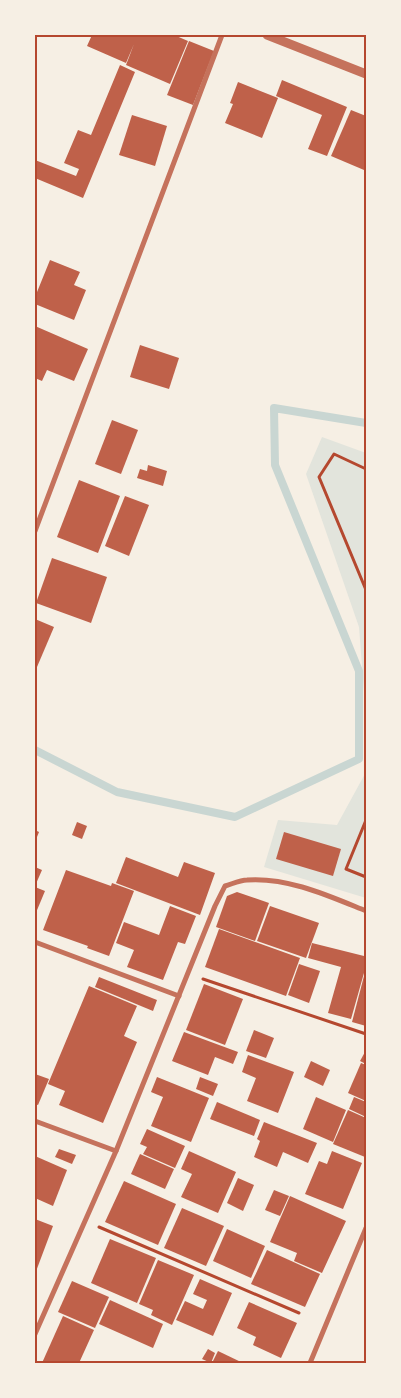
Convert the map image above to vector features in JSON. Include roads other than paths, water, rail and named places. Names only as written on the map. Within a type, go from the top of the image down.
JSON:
[{"type":"street","points":[[35,531],[222,35]]},
{"type":"street","points":[[267,35],[366,74]]},
{"type":"street","points":[[35,1334],[116,1151],[215,906],[225,886],[245,880],[270,880],[319,892],[366,911]]},
{"type":"street","points":[[35,942],[179,996]]},
{"type":"street","points":[[35,1121],[116,1151]]},
{"type":"street","points":[[310,1363],[366,1228]]},
{"type":"waterway","points":[[35,750],[117,792],[235,817],[359,759],[359,671],[275,465],[274,408],[366,423]]}]
